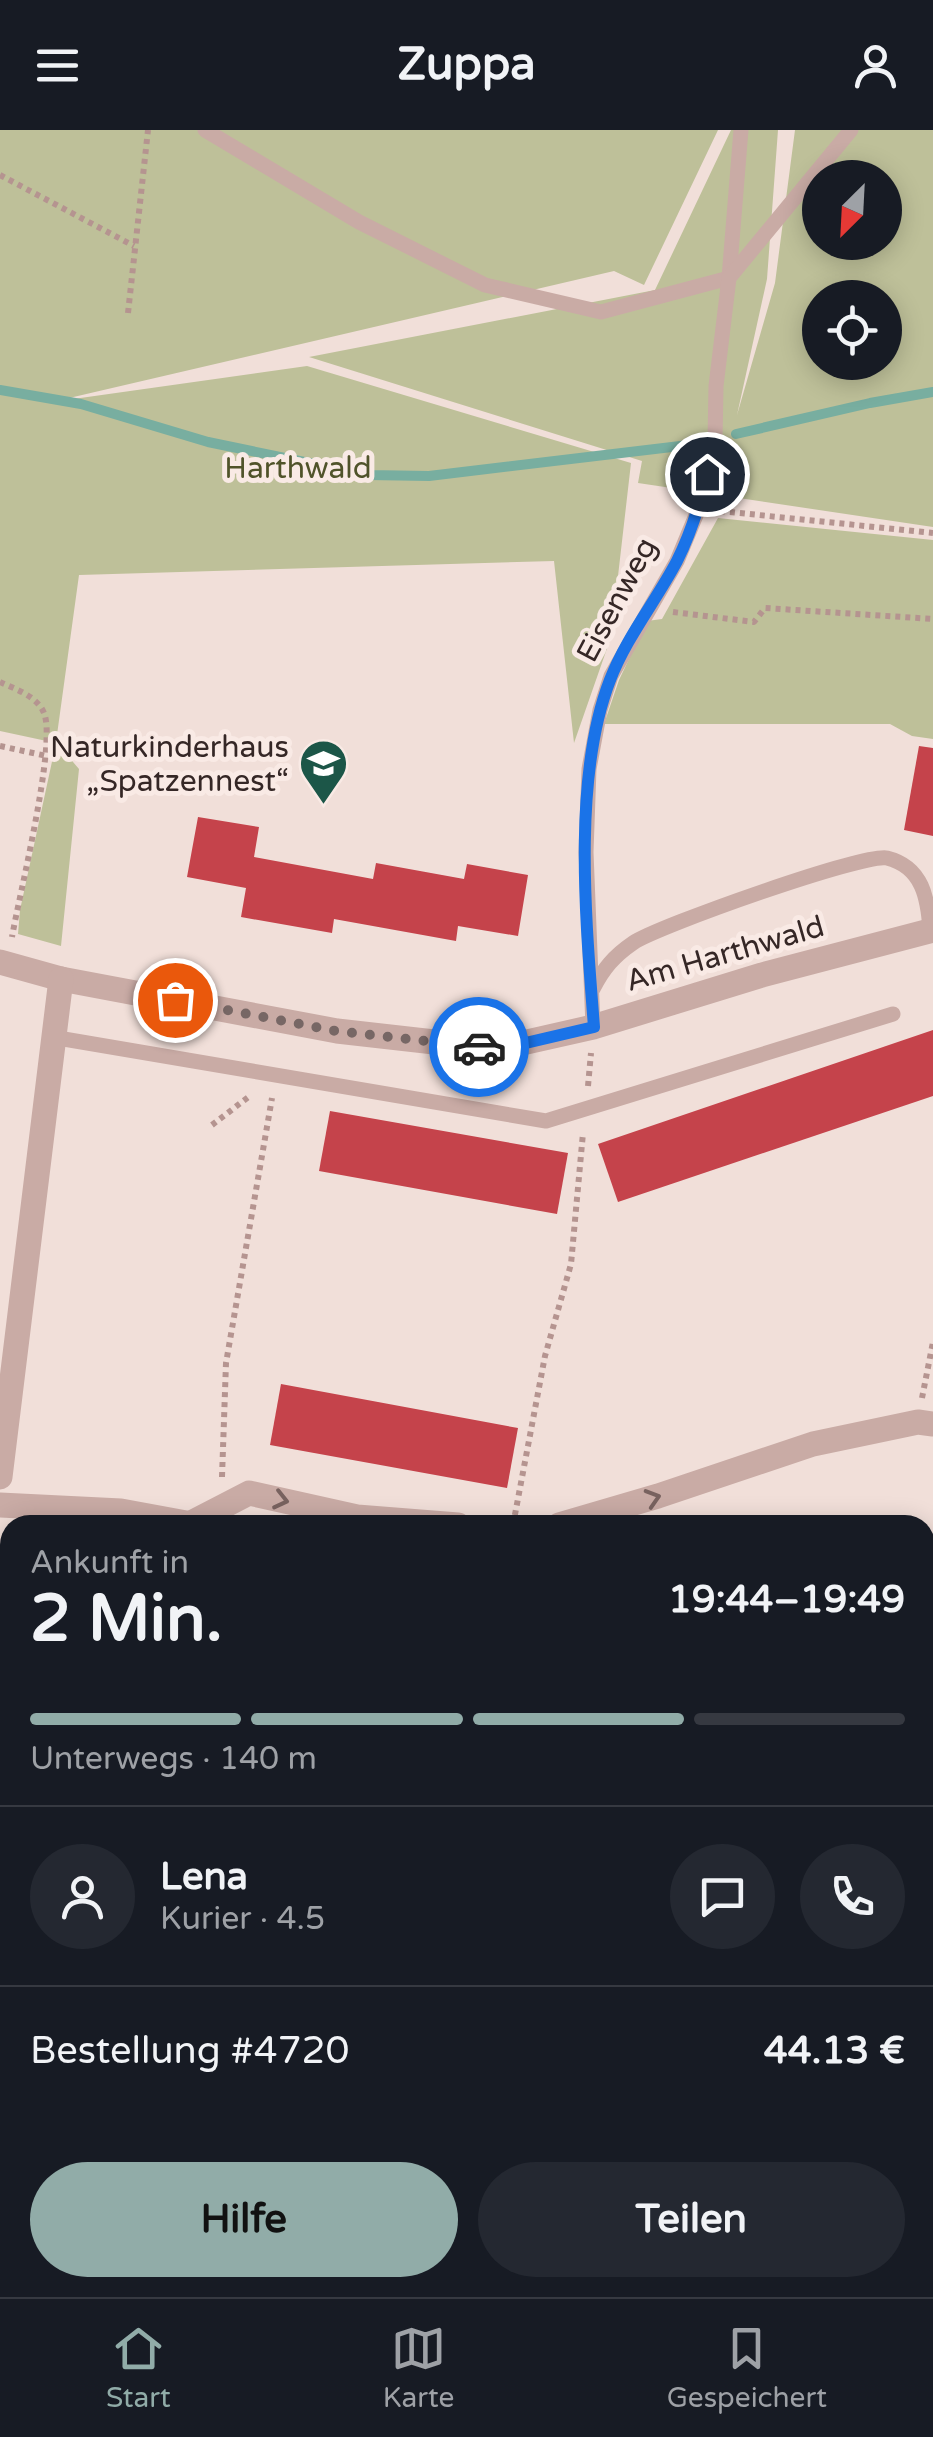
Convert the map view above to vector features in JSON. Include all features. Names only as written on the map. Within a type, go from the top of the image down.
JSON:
[{"type":"street","name":"Am Harthwald","points":[[3,963],[61,979],[336,1031],[496,1050],[594,1027],[762,975],[931,930]]},
{"type":"street","points":[[0,1476],[61,979]]},
{"type":"street","points":[[593,1515],[812,1444],[926,1423]]},
{"type":"street","points":[[209,1515],[249,1492],[348,1515]]},
{"type":"street","points":[[0,1506],[143,1515]]},
{"type":"lane","points":[[205,130],[360,222],[485,286],[600,312],[730,278],[852,130]]},
{"type":"lane","name":"Eisenweg","points":[[594,1027],[586,852],[589,769],[611,676],[677,561],[698,508],[715,440],[716,386],[730,278],[741,130]]},
{"type":"lane","points":[[591,992],[605,966],[635,941],[838,866],[884,857],[911,869],[928,896],[931,930]]},
{"type":"lane","points":[[52,1037],[546,1121],[893,1014]]},
{"type":"path","points":[[128,312],[148,130]]},
{"type":"path","points":[[0,175],[134,246]]},
{"type":"path","points":[[698,508],[933,534]]},
{"type":"path","points":[[648,610],[754,622],[765,608],[933,619]]},
{"type":"path","points":[[0,682],[30,696],[44,714],[47,756],[3,963]]},
{"type":"path","points":[[0,746],[47,756]]},
{"type":"path","points":[[515,1515],[545,1356],[571,1264],[594,1027]]},
{"type":"path","points":[[212,1125],[276,1077]]},
{"type":"path","points":[[221,1508],[226,1363],[276,1077]]},
{"type":"path","points":[[926,1423],[933,1342]]},
{"type":"green space","name":"Harthwald","points":[[0,130],[718,130],[644,285],[614,271],[52,402],[307,366],[631,463],[611,637],[574,743],[554,561],[79,575],[56,742],[79,769],[61,946],[18,934],[56,743],[0,731]]},
{"type":"green space","points":[[731,130],[778,130],[767,279],[737,415],[775,283],[795,130],[933,130],[933,527],[638,483],[642,461],[309,357],[655,290]]},
{"type":"green space","points":[[718,518],[933,540],[933,739],[912,736],[890,724],[604,724],[619,680],[647,621],[662,619]]},
{"type":"building","points":[[919,746],[933,748],[933,836],[904,830]]},
{"type":"building","points":[[198,817],[259,827],[254,857],[373,879],[376,863],[464,879],[467,864],[528,875],[518,936],[458,926],[456,941],[334,919],[332,933],[241,917],[246,888],[187,877]]},
{"type":"building","points":[[933,1030],[933,1096],[618,1202],[598,1144]]},
{"type":"building","points":[[330,1111],[568,1153],[557,1214],[319,1171]]},
{"type":"building","points":[[281,1384],[518,1428],[507,1488],[270,1445]]},
{"type":"waterway","points":[[0,390],[81,404],[208,442],[368,475],[429,476],[697,444]]},
{"type":"waterway","points":[[736,434],[933,392]]},
{"type":"way so far","points":[[175,1000],[336,1031],[479,1047]]},
{"type":"place","name":"Naturkinderhaus „Spatzennest“","points":[[324,806]]},
{"type":"route","points":[[479,1047],[496,1050],[594,1027],[586,852],[589,769],[600,710],[611,676],[677,561],[707,474]]}]
